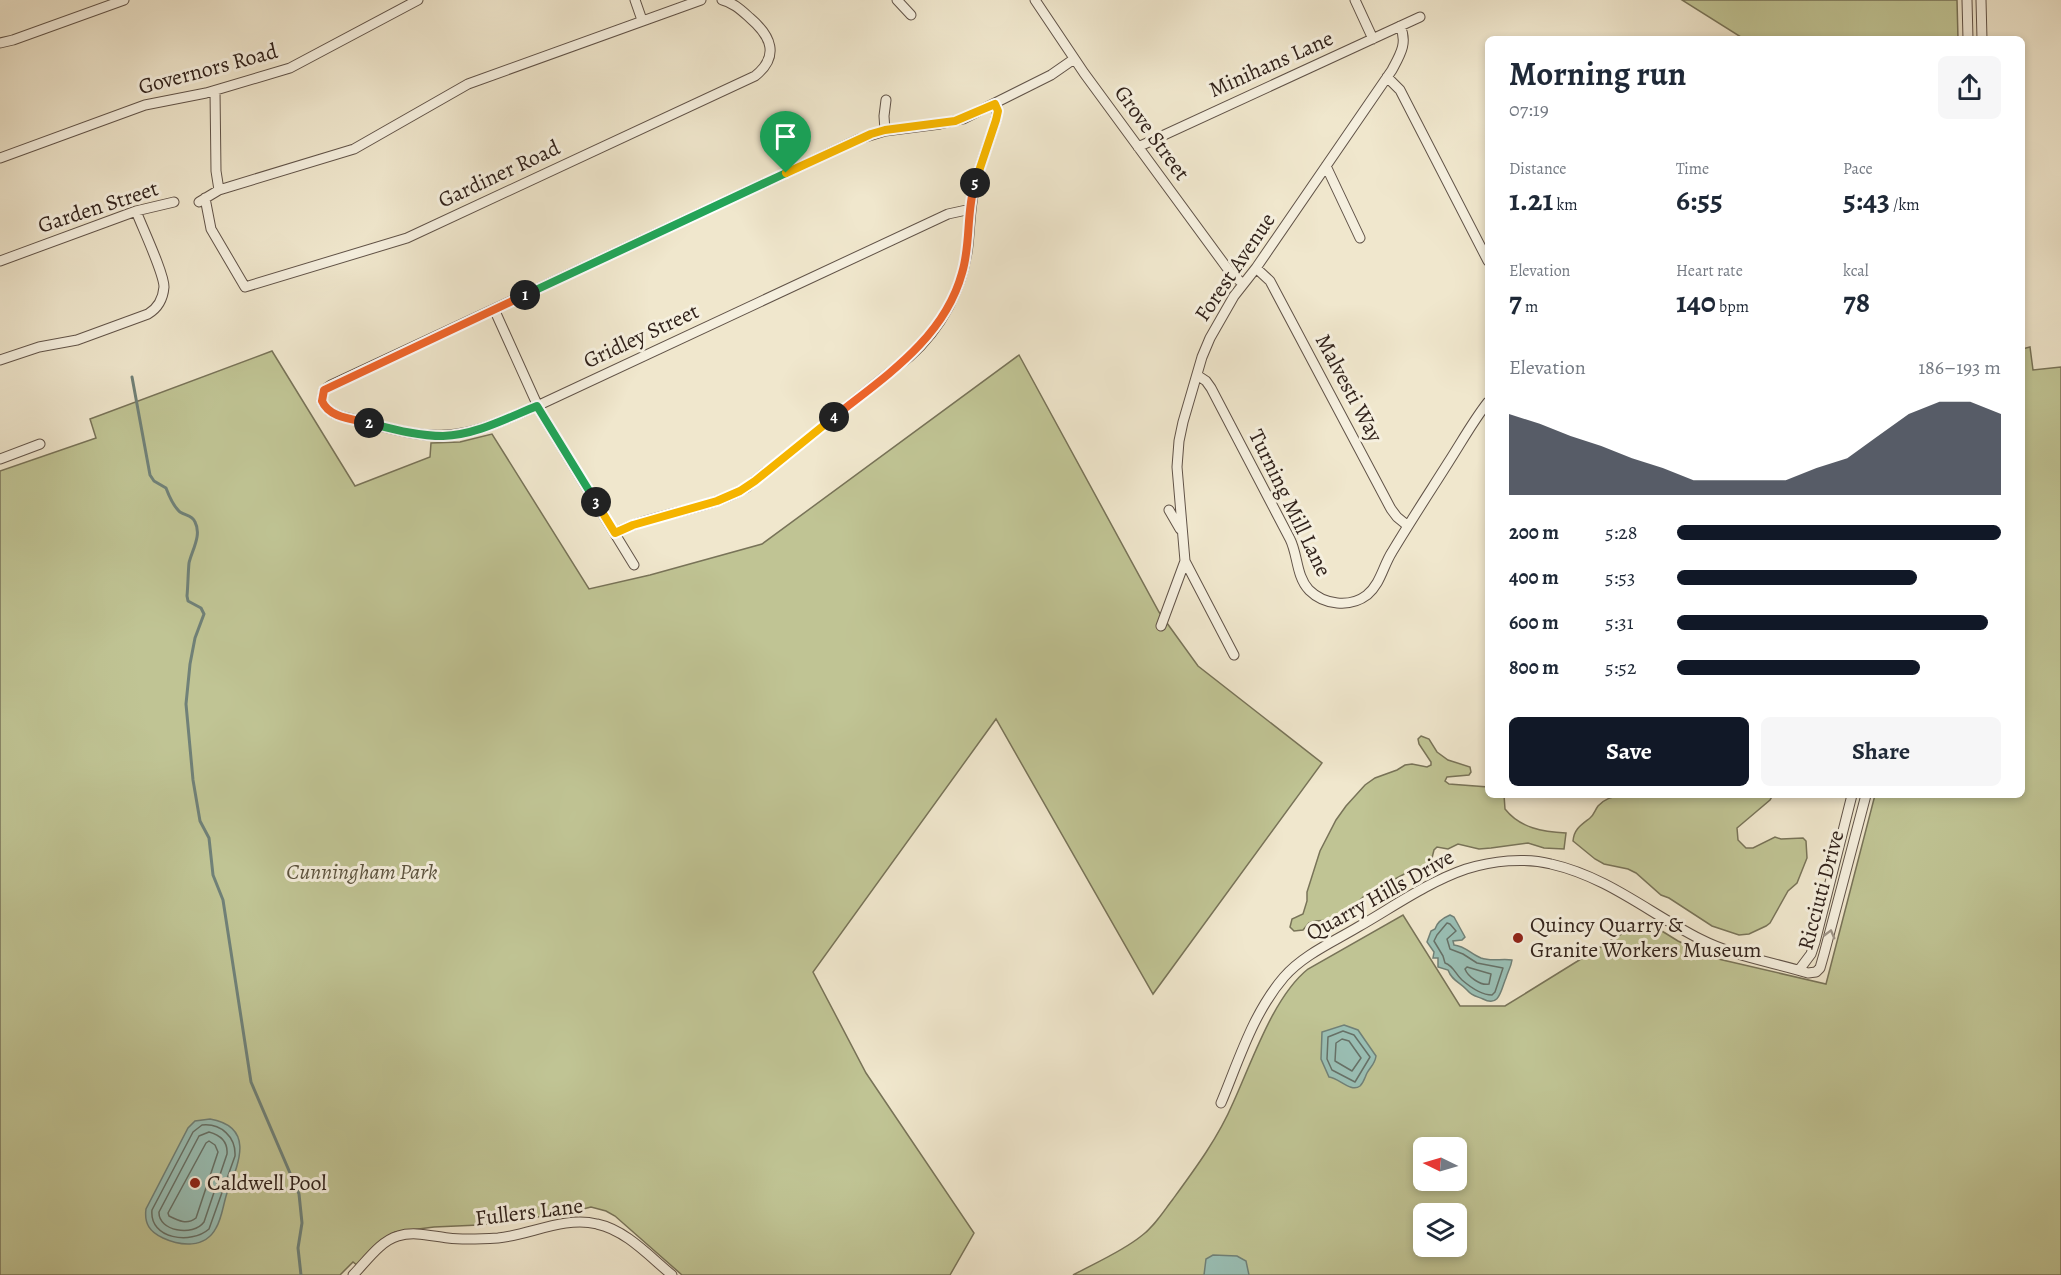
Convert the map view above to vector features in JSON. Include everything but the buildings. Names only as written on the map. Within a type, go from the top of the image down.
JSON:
[{"type":"street","points":[[0,43],[124,0]]},
{"type":"street","name":"Governors Road","points":[[0,158],[145,105],[215,91],[290,68],[418,0]]},
{"type":"street","points":[[635,0],[642,20]]},
{"type":"street","name":"Gardiner Road","points":[[701,0],[461,87],[354,149],[219,190],[202,200],[211,229],[244,287],[407,238],[755,76],[764,68],[769,57],[770,46],[766,35],[760,26],[739,8],[722,0]]},
{"type":"street","points":[[897,0],[911,15]]},
{"type":"street","name":"Grove Street","points":[[1035,0],[1074,59],[1138,147],[1230,272],[1243,284]]},
{"type":"street","points":[[1354,0],[1373,39]]},
{"type":"street","points":[[1967,0],[1968,36]]},
{"type":"street","points":[[1981,0],[1982,36]]},
{"type":"street","name":"Minihans Lane","points":[[1138,147],[1420,17]]},
{"type":"street","name":"Forest Avenue","points":[[1161,626],[1185,561],[1181,531],[1178,450],[1180,432],[1202,357],[1230,302],[1256,268],[1387,76],[1403,46],[1404,36],[1400,26]]},
{"type":"street","points":[[634,565],[537,406],[494,309],[859,139],[885,130],[955,121],[995,104],[1051,75],[1074,59]]},
{"type":"street","points":[[1387,76],[1400,90],[1485,255]]},
{"type":"street","points":[[215,91],[216,171],[219,190]]},
{"type":"street","points":[[885,130],[886,100]]},
{"type":"street","points":[[615,533],[633,525],[725,498],[747,487],[916,350],[941,319],[958,284],[966,255],[974,187],[997,115],[995,104]]},
{"type":"street","points":[[1326,166],[1360,238]]},
{"type":"street","name":"Garden Street","points":[[0,261],[136,211],[174,202]]},
{"type":"street","name":"Gridley Street","points":[[494,309],[327,387],[322,393],[322,401],[326,408],[340,416],[397,430],[454,435],[483,428],[537,406],[948,214],[971,209]]},
{"type":"street","points":[[0,360],[32,348],[77,340],[148,314],[156,308],[162,299],[164,283],[136,211]]},
{"type":"street","name":"Malvesti Way","points":[[1256,268],[1270,281],[1391,509],[1408,526]]},
{"type":"street","name":"Turning Mill Lane","points":[[1197,375],[1212,388],[1293,545],[1302,579],[1314,594],[1331,602],[1344,603],[1357,600],[1368,594],[1380,579],[1388,558],[1485,407]]},
{"type":"street","points":[[0,459],[40,444]]},
{"type":"street","points":[[1169,510],[1181,531]]},
{"type":"street","points":[[1185,561],[1234,655]]},
{"type":"street","name":"Ricciuti Drive","points":[[1851,798],[1815,942],[1811,954],[1799,970],[1814,973],[1821,964],[1865,798]]},
{"type":"street","name":"Quarry Hills Drive","points":[[1221,1103],[1260,1014],[1272,993],[1290,971],[1310,956],[1407,898],[1449,876],[1473,867],[1536,861],[1562,867],[1614,887],[1709,943],[1799,970]]},
{"type":"street","name":"Fullers Lane","points":[[353,1275],[385,1243],[401,1235],[420,1234],[454,1239],[499,1238],[582,1222],[602,1225],[621,1234],[672,1275]]},
{"type":"green space","points":[[1682,0],[1957,0],[1958,36],[1739,36]]},
{"type":"green space","points":[[2030,347],[2033,370],[2061,367],[2061,1275],[1073,1275],[1133,1242],[1150,1229],[1162,1214],[1198,1165],[1220,1129],[1264,1031],[1284,996],[1296,981],[1308,969],[1403,915],[1460,1006],[1505,1006],[1644,920],[1678,941],[1714,958],[1826,984],[1874,798],[2025,798],[2025,348]]},
{"type":"green space","name":"Cunningham Park","points":[[272,351],[355,486],[430,457],[431,443],[460,442],[492,434],[589,589],[650,575],[762,544],[1019,355],[1159,612],[1198,666],[1322,763],[1153,994],[996,719],[813,972],[866,1073],[974,1233],[950,1275],[682,1275],[615,1216],[591,1207],[567,1213],[479,1225],[395,1232],[381,1240],[358,1266],[353,1262],[340,1275],[0,1275],[0,471],[96,438],[90,419]]},
{"type":"green space","points":[[1421,736],[1429,739],[1437,752],[1448,760],[1470,767],[1469,775],[1447,777],[1445,781],[1449,784],[1485,787],[1485,798],[1504,798],[1505,809],[1525,825],[1549,832],[1566,833],[1564,849],[1544,848],[1528,843],[1479,849],[1458,844],[1448,849],[1437,847],[1430,866],[1408,872],[1365,895],[1356,904],[1331,920],[1315,921],[1309,923],[1303,930],[1294,931],[1290,927],[1292,919],[1303,914],[1307,892],[1320,851],[1346,806],[1365,785],[1375,778],[1405,765],[1427,767],[1431,765],[1418,739]]},
{"type":"green space","points":[[1771,798],[1737,828],[1738,840],[1746,848],[1753,848],[1775,837],[1803,838],[1806,841],[1807,858],[1797,883],[1788,891],[1770,923],[1749,934],[1739,935],[1712,926],[1661,895],[1636,873],[1604,864],[1573,841],[1576,830],[1591,817],[1600,804],[1608,799]]},
{"type":"water","points":[[1450,915],[1454,917],[1465,937],[1462,940],[1453,941],[1454,945],[1485,959],[1512,960],[1501,992],[1493,1001],[1471,994],[1454,979],[1448,970],[1438,967],[1438,958],[1433,958],[1434,952],[1427,942],[1431,931]]},
{"type":"water","points":[[1344,1025],[1358,1030],[1376,1056],[1362,1083],[1356,1088],[1329,1077],[1321,1059],[1322,1032]]},
{"type":"water","name":"Caldwell Pool","points":[[210,1119],[224,1123],[234,1130],[240,1148],[239,1159],[220,1220],[211,1235],[199,1243],[184,1244],[170,1241],[151,1230],[146,1219],[146,1209],[188,1128],[195,1121]]},
{"type":"water","points":[[1213,1255],[1237,1256],[1246,1261],[1249,1275],[1204,1275],[1206,1259]]},
{"type":"waterway","points":[[132,377],[150,475],[154,481],[166,488],[175,507],[192,518],[197,527],[197,537],[189,563],[187,596],[188,601],[201,608],[204,614],[195,638],[186,704],[193,780],[200,821],[209,838],[213,875],[223,900],[251,1082],[299,1194],[302,1223],[298,1248],[301,1275]]},
{"type":"place","name":"Quincy Quarry & Granite Workers Museum","points":[[1518,938]]},
{"type":"place","name":"Caldwell Pool","points":[[195,1183]]},
{"type":"route","points":[[995,104],[998,111],[974,187],[968,245],[962,275],[936,327],[909,357],[755,481],[732,495],[633,525],[615,533],[537,406],[483,428],[445,436],[407,432],[340,416],[329,411],[323,404],[321,397],[327,387],[786,173],[878,132],[955,121],[995,104]]}]
